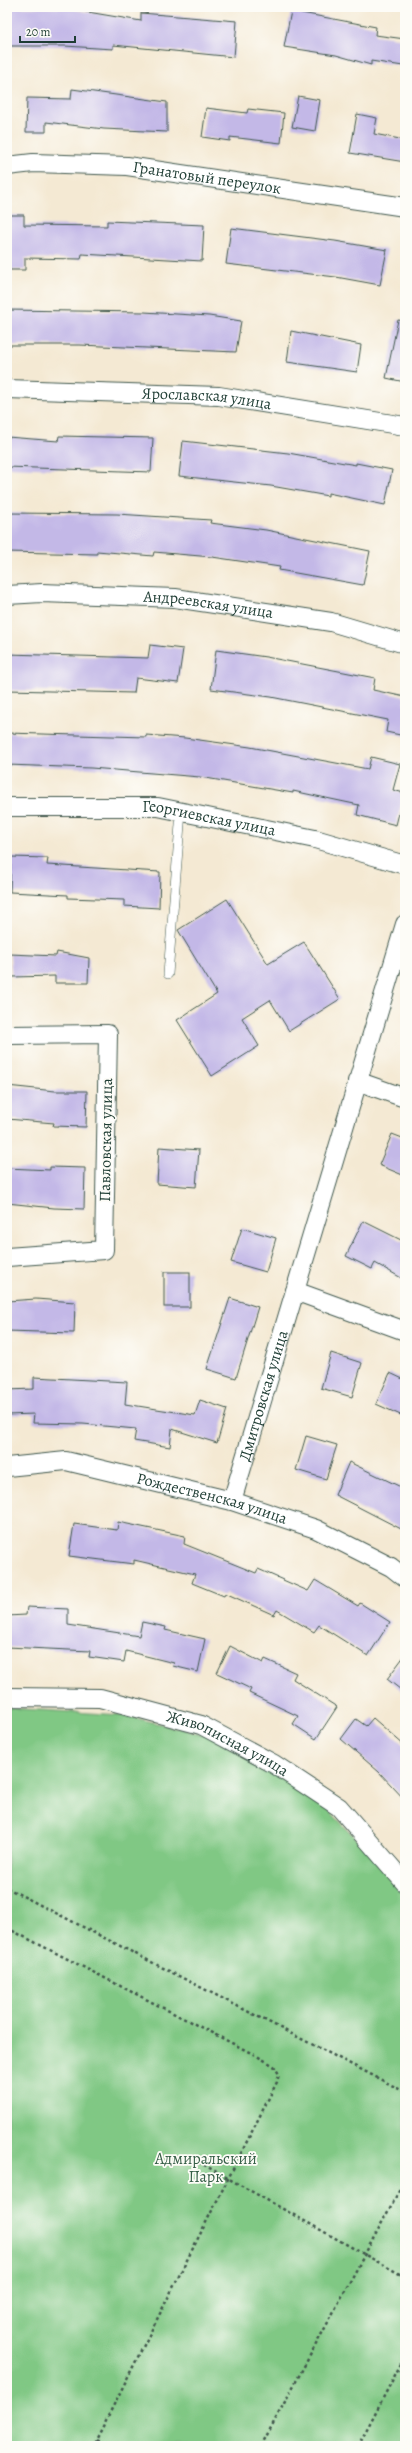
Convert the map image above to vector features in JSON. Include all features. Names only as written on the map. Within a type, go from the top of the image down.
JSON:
[{"type":"street","name":"Гранатовый переулок","points":[[7,166],[33,163],[127,166],[405,207]]},
{"type":"street","name":"Ярославская улица","points":[[7,389],[219,396],[405,426]]},
{"type":"street","name":"Андреевская улица","points":[[7,595],[42,592],[175,598],[332,622],[405,644]]},
{"type":"street","name":"Георгиевская улица","points":[[7,807],[158,808],[315,839],[405,865]]},
{"type":"street","name":"Дмитровская улица","points":[[232,1501],[405,924]]},
{"type":"street","name":"Павловская улица","points":[[7,1035],[108,1034],[104,1250],[7,1257]]},
{"type":"street","points":[[357,1081],[405,1098]]},
{"type":"street","points":[[295,1291],[405,1331]]},
{"type":"street","name":"Рождественская улица","points":[[7,1467],[66,1461],[232,1501],[316,1529],[391,1567],[405,1578]]},
{"type":"street","name":"Живописная улица","points":[[7,1697],[100,1698],[201,1725],[274,1764],[339,1807],[405,1883]]},
{"type":"lane","points":[[168,974],[181,812]]},
{"type":"path","points":[[7,1888],[405,2092]]},
{"type":"path","points":[[7,1928],[274,2066],[279,2074],[278,2082],[230,2179],[93,2446]]},
{"type":"path","points":[[188,2156],[405,2277]]},
{"type":"path","points":[[261,2446],[405,2180]]},
{"type":"path","points":[[358,2446],[405,2356]]},
{"type":"path","points":[[96,2440],[107,2446]]},
{"type":"green space","name":"Адмиральский Парк","points":[[7,1708],[123,1715],[211,1736],[319,1800],[405,1889],[405,2446],[7,2446]]},
{"type":"building","points":[[7,7],[64,8],[141,21],[141,13],[237,21],[234,57],[113,45],[113,49],[65,46],[7,46]]},
{"type":"building","points":[[291,11],[376,27],[375,35],[405,39],[403,66],[371,61],[371,65],[336,55],[284,47]]},
{"type":"building","points":[[72,89],[167,102],[167,132],[104,129],[46,122],[46,132],[26,132],[27,98],[71,99]]},
{"type":"building","points":[[298,96],[320,100],[315,131],[292,127]]},
{"type":"building","points":[[206,108],[247,113],[248,109],[284,113],[281,143],[230,137],[230,141],[202,137]]},
{"type":"building","points":[[357,114],[377,118],[374,134],[405,140],[405,162],[350,153]]},
{"type":"building","points":[[7,215],[24,215],[24,225],[107,226],[107,221],[204,225],[202,261],[82,254],[81,259],[25,258],[25,270],[7,270]]},
{"type":"building","points":[[231,228],[335,241],[387,250],[380,285],[336,277],[226,264]]},
{"type":"building","points":[[7,310],[144,312],[209,316],[241,321],[236,352],[80,345],[7,345]]},
{"type":"building","points":[[398,320],[405,321],[405,382],[386,378]]},
{"type":"building","points":[[291,331],[361,345],[357,372],[287,362]]},
{"type":"building","points":[[59,436],[153,438],[151,472],[7,467],[7,437],[58,441]]},
{"type":"building","points":[[183,441],[288,453],[392,470],[385,505],[328,493],[328,496],[271,486],[179,476]]},
{"type":"building","points":[[7,513],[117,514],[211,520],[210,523],[266,530],[370,551],[363,585],[279,570],[280,567],[212,557],[154,552],[153,556],[97,551],[97,554],[7,552]]},
{"type":"building","points":[[150,645],[183,649],[178,683],[136,678],[134,693],[7,690],[7,654],[148,658]]},
{"type":"building","points":[[216,650],[266,657],[375,678],[373,690],[405,697],[405,736],[386,732],[388,720],[271,697],[211,689]]},
{"type":"building","points":[[7,733],[146,737],[146,735],[185,738],[250,747],[368,769],[371,757],[400,764],[393,790],[404,793],[396,825],[357,815],[359,805],[293,791],[293,793],[200,777],[91,768],[7,765]]},
{"type":"building","points":[[11,857],[48,858],[47,865],[160,872],[159,908],[124,906],[124,900],[68,898],[68,895],[10,892]]},
{"type":"building","points":[[227,899],[268,964],[304,942],[340,999],[289,1031],[270,1000],[242,1018],[259,1046],[212,1076],[177,1020],[217,994],[178,930]]},
{"type":"building","points":[[57,952],[89,958],[88,983],[55,983],[55,976],[12,977],[10,954],[56,956]]},
{"type":"building","points":[[7,1086],[55,1091],[87,1091],[86,1127],[53,1126],[54,1123],[7,1119]]},
{"type":"building","points":[[392,1134],[405,1139],[405,1176],[379,1165]]},
{"type":"building","points":[[159,1147],[199,1150],[196,1187],[157,1184]]},
{"type":"building","points":[[50,1167],[85,1168],[84,1209],[54,1208],[7,1203],[7,1168],[50,1170]]},
{"type":"building","points":[[363,1221],[405,1242],[405,1280],[375,1263],[372,1269],[346,1256]]},
{"type":"building","points":[[242,1228],[276,1238],[266,1272],[231,1262]]},
{"type":"building","points":[[164,1272],[190,1272],[190,1307],[164,1307]]},
{"type":"building","points":[[230,1298],[258,1307],[236,1378],[207,1369]]},
{"type":"building","points":[[36,1299],[75,1302],[74,1333],[7,1331],[7,1301]]},
{"type":"building","points":[[331,1353],[362,1363],[352,1397],[321,1388]]},
{"type":"building","points":[[390,1373],[405,1380],[405,1417],[376,1404]]},
{"type":"building","points":[[34,1377],[127,1382],[125,1404],[195,1415],[200,1400],[227,1409],[217,1443],[172,1429],[170,1447],[134,1441],[136,1429],[83,1424],[33,1423],[34,1414],[7,1415],[7,1390],[34,1389]]},
{"type":"building","points":[[306,1436],[337,1445],[326,1479],[296,1470]]},
{"type":"building","points":[[349,1462],[405,1489],[405,1531],[335,1495]]},
{"type":"building","points":[[118,1522],[185,1536],[184,1544],[256,1573],[258,1569],[308,1591],[315,1580],[358,1606],[360,1603],[390,1622],[368,1656],[319,1625],[314,1632],[277,1610],[274,1615],[225,1593],[224,1596],[192,1583],[195,1574],[134,1560],[134,1564],[69,1556],[74,1524],[117,1530]]},
{"type":"building","points":[[27,1607],[68,1609],[68,1625],[139,1636],[142,1622],[166,1627],[165,1630],[205,1639],[198,1672],[173,1666],[174,1663],[126,1651],[124,1662],[89,1657],[90,1651],[7,1647],[7,1616],[26,1615]]},
{"type":"building","points":[[230,1646],[263,1663],[265,1659],[296,1673],[293,1679],[337,1707],[316,1739],[293,1724],[298,1716],[249,1693],[251,1689],[217,1673]]},
{"type":"building","points":[[405,1655],[405,1693],[387,1679]]},
{"type":"building","points":[[373,1718],[405,1746],[405,1800],[379,1772],[341,1739],[356,1719],[366,1726]]}]
